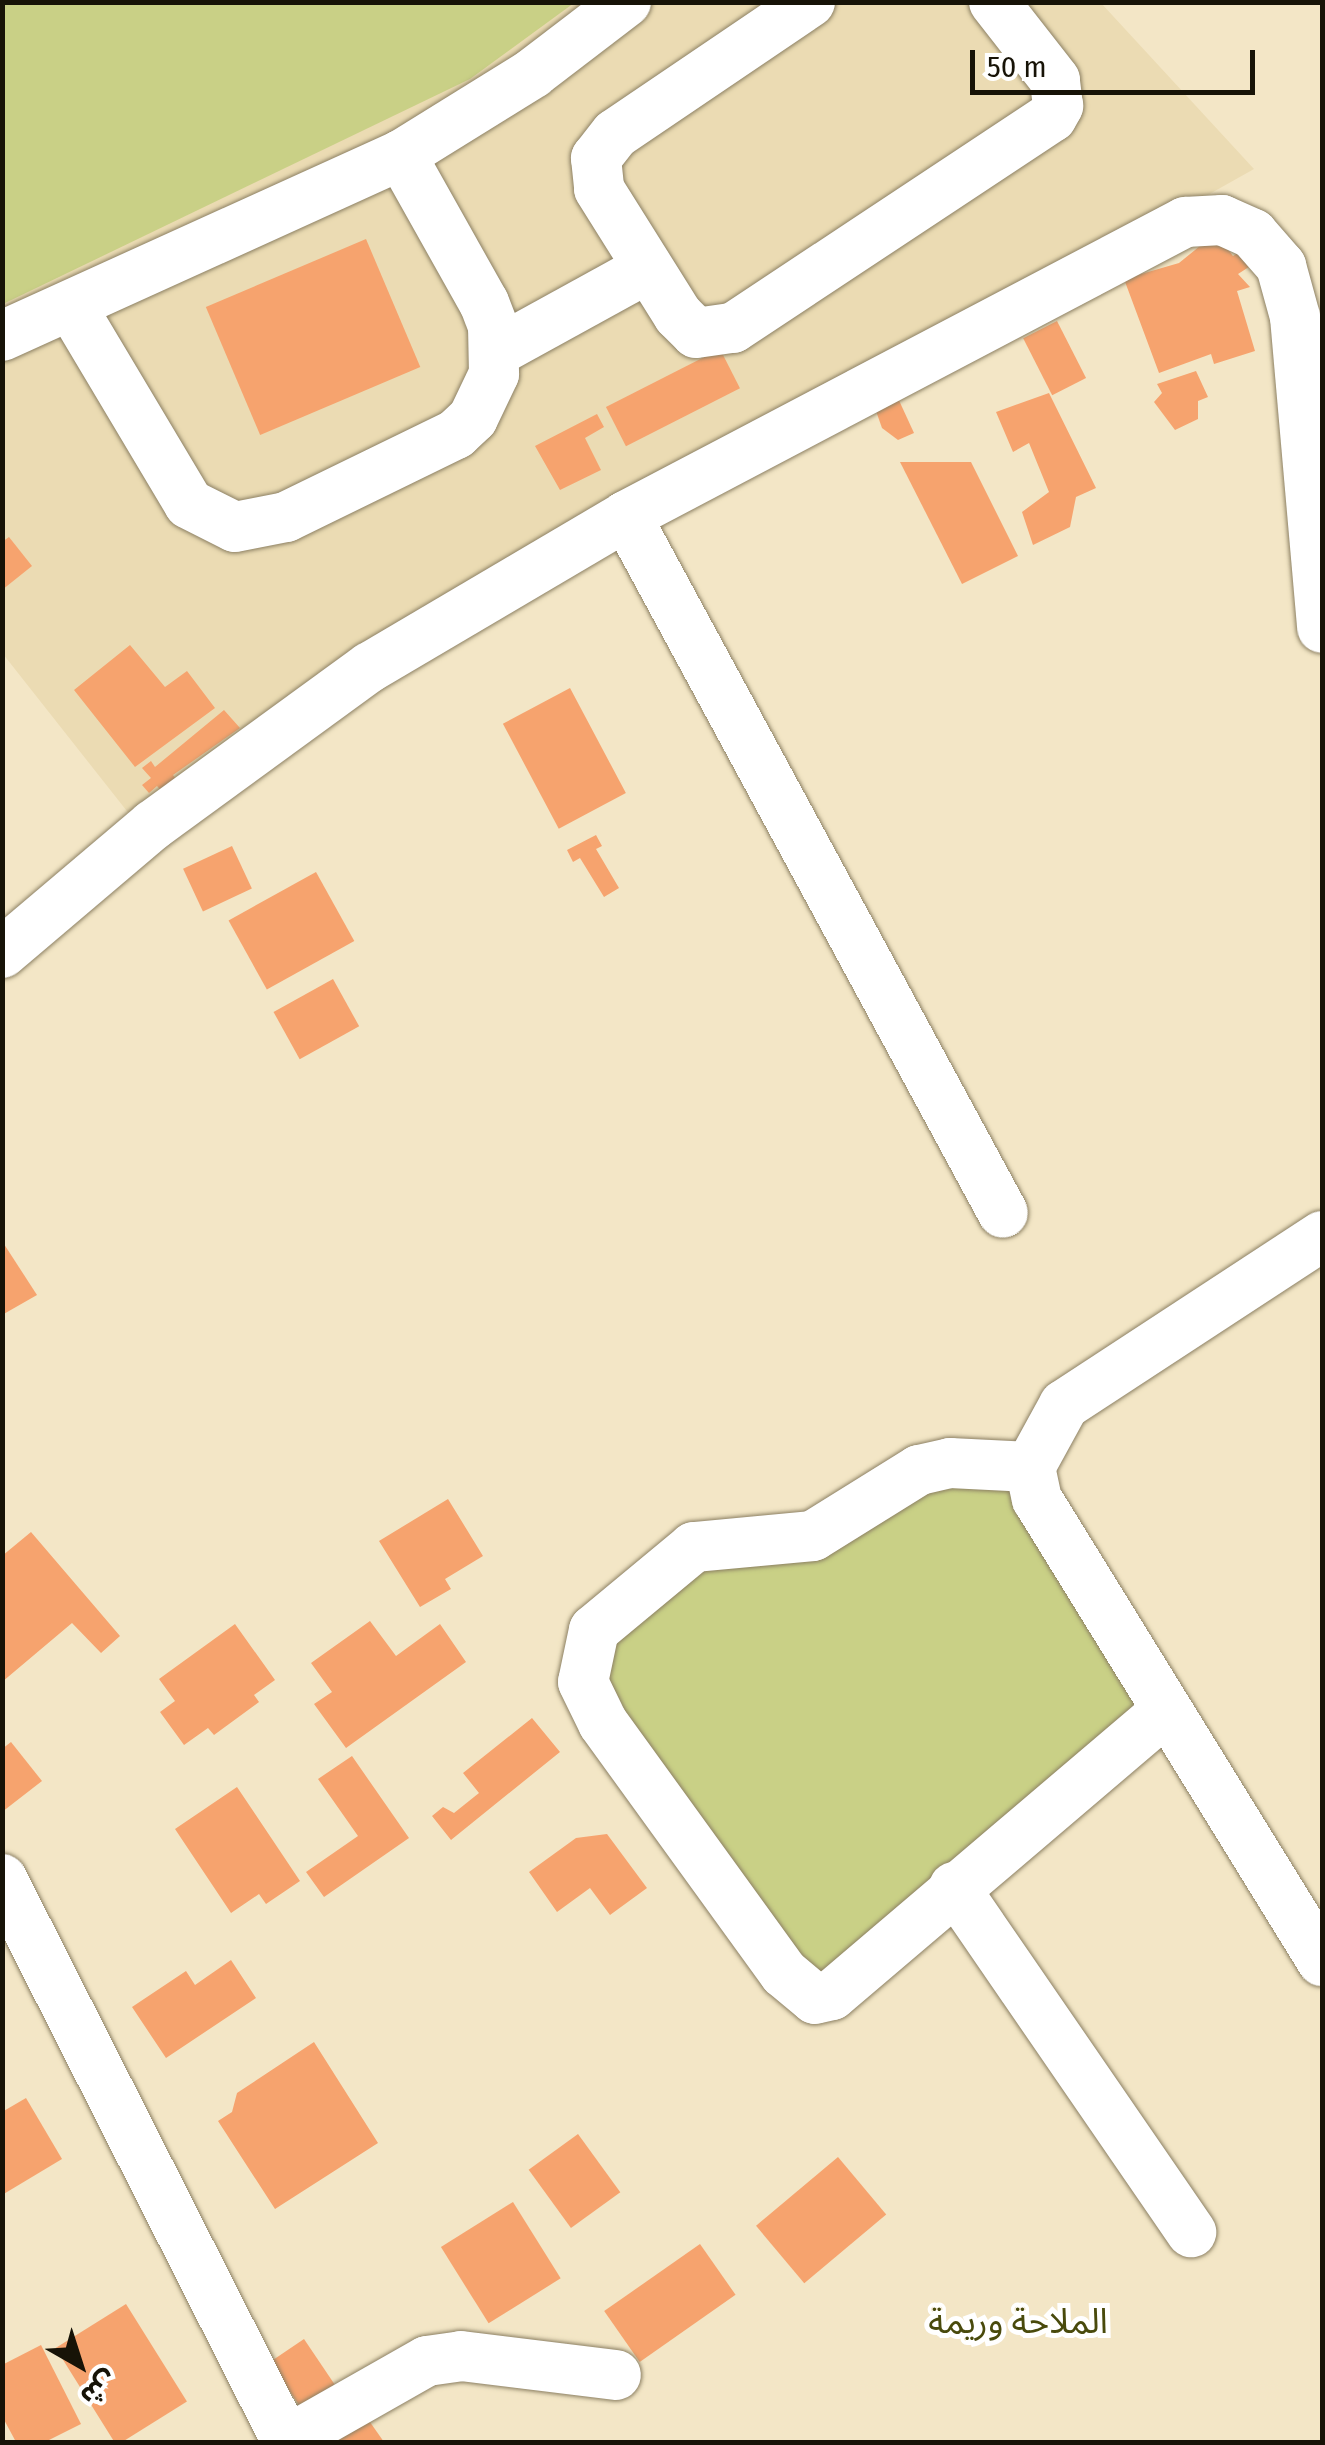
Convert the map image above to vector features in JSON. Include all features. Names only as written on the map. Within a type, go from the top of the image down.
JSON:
[{"type":"street","points":[[2,336],[401,155],[533,73],[626,2]]},
{"type":"street","points":[[810,2],[604,144],[596,158],[599,189],[686,326],[722,334],[1043,126],[1058,106],[1056,80],[994,2]]},
{"type":"street","points":[[71,306],[173,483],[199,512],[235,527],[286,517],[456,434],[486,397],[496,351],[484,304],[401,155]]},
{"type":"street","points":[[2,953],[153,825],[370,667],[626,516],[1185,222],[1222,220],[1253,234],[1282,266],[1295,317],[1322,628]]},
{"type":"street","points":[[496,351],[648,268]]},
{"type":"street","points":[[626,516],[1003,1214]]},
{"type":"street","points":[[1322,1236],[1064,1405],[1030,1467],[1036,1499],[1164,1712],[1322,1962]]},
{"type":"street","points":[[1030,1467],[950,1462],[920,1470],[813,1536],[694,1547],[594,1630],[584,1658],[583,1682],[602,1724],[804,1992],[816,1999],[832,1994],[1164,1712]]},
{"type":"street","points":[[2,1879],[287,2442],[426,2361],[461,2356],[616,2375]]},
{"type":"street","points":[[954,1887],[1192,2232]]},
{"type":"shaded area","points":[[3,3],[1101,3],[1254,169],[809,419],[145,834],[3,654]]},
{"type":"green space","points":[[3,2],[574,3],[470,79],[3,304]]},
{"type":"green space","points":[[1030,1467],[1165,1712],[815,1999],[584,1657],[678,1560],[880,1493]]},
{"type":"building","points":[[1216,233],[1233,256],[1241,251],[1252,265],[1238,274],[1250,287],[1237,291],[1255,351],[1214,364],[1211,354],[1159,373],[1124,279],[1179,263]]},
{"type":"building","points":[[366,239],[420,367],[260,435],[206,307]]},
{"type":"building","points":[[1057,321],[1086,378],[1052,395],[1023,338]]},
{"type":"building","points":[[720,349],[740,388],[626,446],[606,407]]},
{"type":"building","points":[[1196,371],[1208,397],[1198,401],[1198,419],[1175,430],[1154,402],[1162,393],[1157,384]]},
{"type":"building","points":[[891,383],[914,433],[898,440],[882,428],[870,394]]},
{"type":"building","points":[[1049,393],[1096,488],[1076,497],[1070,527],[1033,545],[1022,512],[1049,492],[1029,443],[1013,452],[996,412]]},
{"type":"building","points":[[597,414],[604,427],[585,438],[601,470],[560,490],[535,446]]},
{"type":"building","points":[[900,462],[971,462],[1018,556],[962,584]]},
{"type":"building","points":[[9,537],[32,566],[2,590],[2,542]]},
{"type":"building","points":[[130,645],[165,687],[187,671],[215,708],[135,767],[74,690]]},
{"type":"building","points":[[570,688],[626,793],[559,829],[503,724]]},
{"type":"building","points":[[224,710],[240,728],[173,775],[179,783],[165,795],[157,786],[149,793],[142,785],[151,778],[142,768],[151,761],[155,767]]},
{"type":"building","points":[[596,835],[602,846],[596,849],[619,888],[604,897],[580,858],[573,862],[567,850]]},
{"type":"building","points":[[232,846],[252,889],[203,911],[183,869]]},
{"type":"building","points":[[316,872],[354,941],[267,990],[229,920]]},
{"type":"building","points":[[333,979],[359,1026],[300,1059],[274,1012]]},
{"type":"building","points":[[2,1241],[37,1295],[2,1315]]},
{"type":"building","points":[[448,1499],[483,1556],[445,1579],[451,1589],[420,1607],[379,1541]]},
{"type":"building","points":[[31,1532],[120,1636],[101,1653],[72,1623],[2,1682],[2,1556]]},
{"type":"building","points":[[370,1621],[396,1656],[440,1624],[466,1662],[346,1748],[314,1704],[332,1692],[311,1663]]},
{"type":"building","points":[[235,1624],[275,1680],[254,1695],[259,1702],[214,1735],[208,1728],[184,1745],[160,1712],[175,1701],[159,1679]]},
{"type":"building","points":[[532,1718],[560,1752],[451,1840],[432,1816],[443,1807],[454,1813],[479,1793],[463,1773]]},
{"type":"building","points":[[11,1742],[42,1781],[2,1812],[2,1749]]},
{"type":"building","points":[[352,1756],[409,1838],[324,1897],[306,1872],[358,1836],[318,1779]]},
{"type":"building","points":[[237,1787],[300,1881],[266,1904],[259,1894],[231,1913],[175,1829]]},
{"type":"building","points":[[607,1834],[647,1888],[610,1915],[590,1888],[557,1912],[529,1872],[576,1838]]},
{"type":"building","points":[[231,1960],[256,1998],[166,2058],[132,2007],[186,1971],[195,1985]]},
{"type":"building","points":[[314,2042],[378,2143],[275,2209],[218,2121],[232,2112],[237,2093]]},
{"type":"building","points":[[26,2098],[62,2159],[2,2195],[2,2112]]},
{"type":"building","points":[[578,2134],[620,2192],[571,2228],[529,2170]]},
{"type":"building","points":[[838,2157],[886,2214],[804,2283],[756,2226]]},
{"type":"building","points":[[513,2202],[561,2278],[489,2323],[441,2247]]},
{"type":"building","points":[[700,2244],[736,2295],[640,2362],[604,2311]]},
{"type":"building","points":[[126,2304],[187,2402],[122,2442],[114,2442],[56,2348]]},
{"type":"building","points":[[304,2339],[341,2394],[307,2417],[270,2362]]},
{"type":"building","points":[[41,2345],[81,2424],[45,2442],[16,2442],[2,2416],[2,2365]]},
{"type":"building","points":[[365,2415],[384,2442],[325,2442]]},
{"type":"district","name":"الملاحة وريمة","points":[[1018,2321]]}]
